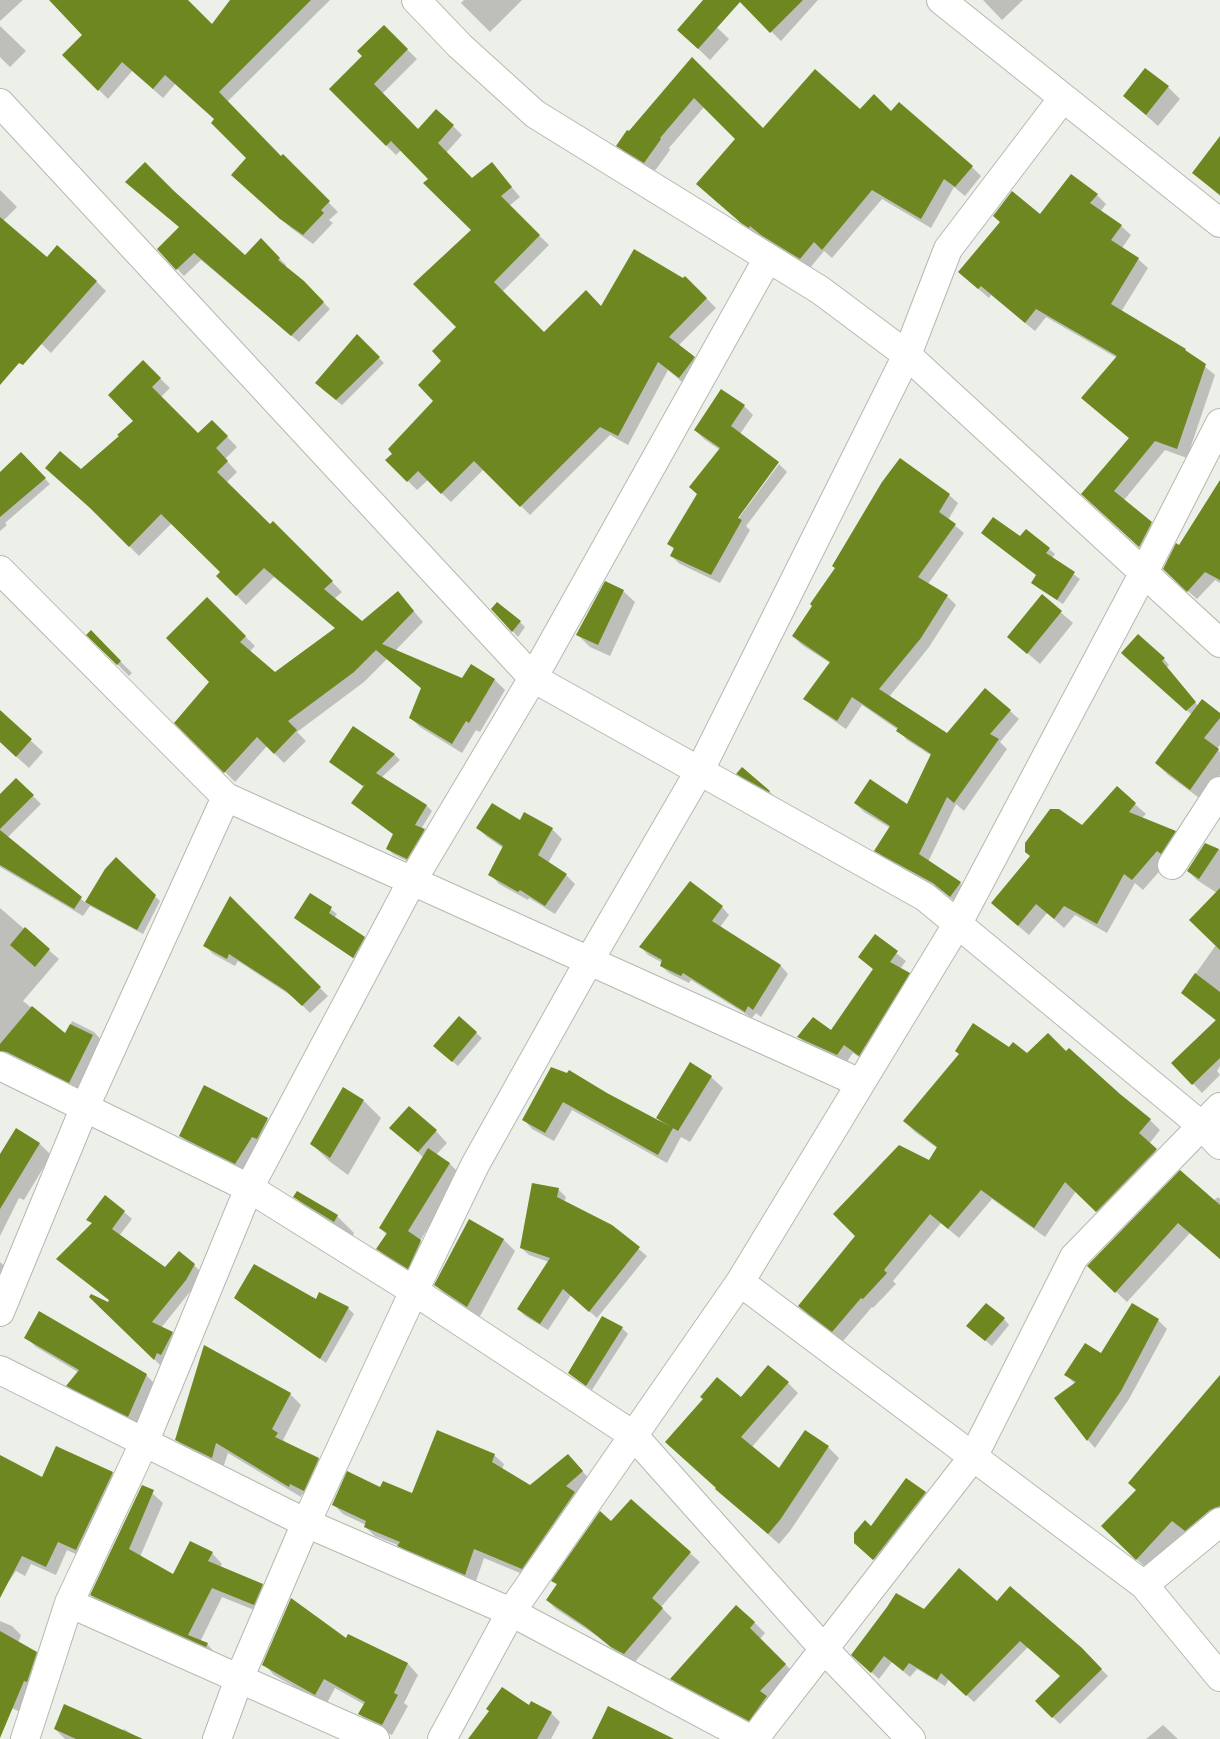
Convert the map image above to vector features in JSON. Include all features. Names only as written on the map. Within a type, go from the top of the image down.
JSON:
[{"type":"street","points":[[416,0],[460,46],[535,114],[820,290],[907,355],[1220,643]]},
{"type":"street","points":[[941,0],[1220,224]]},
{"type":"street","points":[[217,1739],[239,1679],[306,1523],[414,1290],[475,1165],[589,961],[700,770],[907,355],[948,249],[1063,98]]},
{"type":"street","points":[[0,103],[534,678],[925,897],[1214,1126],[1074,1257],[973,1457],[754,1739]]},
{"type":"street","points":[[24,1739],[69,1603],[144,1443],[249,1188],[412,881],[534,678],[768,258]]},
{"type":"street","points":[[442,1739],[511,1612],[740,1282],[958,923],[1144,572],[1220,422]]},
{"type":"street","points":[[0,570],[226,797],[860,1083]]},
{"type":"street","points":[[1172,865],[1220,791]]},
{"type":"street","points":[[0,1312],[84,1109],[226,797]]},
{"type":"street","points":[[0,1066],[84,1109],[249,1188],[414,1290],[633,1436],[824,1649],[911,1739]]},
{"type":"street","points":[[740,1282],[1144,1584],[1220,1677]]},
{"type":"street","points":[[0,1370],[306,1523],[511,1612],[750,1739]]},
{"type":"street","points":[[1144,1584],[1220,1522]]},
{"type":"street","points":[[69,1603],[374,1739]]},
{"type":"building","points":[[49,0],[188,0],[212,24],[230,0],[311,0],[219,92],[281,156],[283,154],[330,201],[321,210],[324,213],[303,235],[280,219],[231,175],[246,158],[211,123],[214,119],[165,75],[153,89],[122,62],[98,91],[62,55],[82,35]]},
{"type":"building","points":[[703,0],[803,0],[770,33],[740,2],[698,49],[677,30]]},
{"type":"building","points":[[384,25],[408,49],[374,84],[418,129],[436,109],[454,125],[438,143],[472,178],[492,162],[512,187],[501,196],[540,235],[494,282],[544,332],[586,290],[601,306],[634,249],[683,278],[685,276],[707,298],[669,337],[695,357],[679,378],[658,362],[618,436],[600,427],[520,507],[474,461],[441,494],[418,471],[407,482],[385,460],[392,454],[388,449],[433,401],[418,385],[441,361],[432,351],[456,327],[413,284],[471,230],[423,183],[428,179],[391,141],[386,146],[329,89],[362,56],[357,51]]},
{"type":"building","points":[[692,57],[763,128],[815,69],[860,109],[874,94],[891,111],[899,102],[973,166],[955,187],[944,179],[921,219],[872,190],[822,250],[814,242],[800,259],[750,226],[749,228],[741,223],[696,184],[735,139],[694,98],[660,138],[644,163],[616,146],[627,130],[629,131]]},
{"type":"building","points":[[1145,68],[1169,86],[1146,115],[1123,96]]},
{"type":"building","points":[[1220,136],[1220,195],[1192,173]]},
{"type":"building","points":[[145,162],[245,255],[261,238],[280,258],[278,260],[304,281],[324,302],[291,336],[194,253],[176,270],[157,249],[179,227],[125,182]]},
{"type":"building","points":[[1071,174],[1098,194],[1090,203],[1122,225],[1111,240],[1139,258],[1111,304],[1186,349],[1206,364],[1177,449],[1155,441],[1114,491],[1152,522],[1139,547],[1081,494],[1129,438],[1081,398],[1117,356],[1036,309],[1025,323],[981,286],[978,289],[958,272],[1000,222],[993,216],[1012,191],[1040,214]]},
{"type":"building","points":[[0,217],[47,257],[57,245],[97,281],[23,365],[19,363],[0,385]]},
{"type":"building","points":[[357,334],[380,357],[336,400],[315,383]]},
{"type":"building","points":[[143,360],[161,378],[152,387],[198,433],[212,420],[228,436],[216,448],[228,461],[217,472],[270,524],[273,521],[333,581],[324,589],[362,621],[398,591],[414,611],[382,644],[462,678],[471,664],[495,679],[469,723],[466,721],[452,744],[409,718],[421,688],[376,650],[354,672],[288,721],[297,730],[274,754],[257,737],[224,773],[174,723],[209,682],[166,638],[207,597],[246,636],[240,642],[275,672],[335,628],[264,568],[236,596],[216,576],[220,572],[161,514],[129,547],[90,508],[45,468],[60,451],[81,469],[119,436],[117,435],[133,421],[108,395]]},
{"type":"building","points":[[721,389],[745,405],[731,426],[779,462],[738,518],[742,520],[711,575],[670,556],[674,548],[667,544],[697,494],[689,487],[720,448],[694,430]]},
{"type":"building","points":[[21,452],[46,478],[0,517],[0,472]]},
{"type":"building","points":[[900,458],[950,494],[939,512],[956,524],[918,577],[948,595],[921,638],[879,689],[947,733],[985,688],[1011,710],[990,734],[999,739],[954,803],[947,797],[919,854],[961,882],[950,897],[933,883],[874,851],[890,826],[854,803],[870,779],[907,804],[931,754],[896,731],[898,728],[852,697],[837,721],[803,699],[830,662],[792,636],[812,606],[810,604],[835,568],[832,566],[882,482]]},
{"type":"building","points":[[1220,480],[1220,580],[1205,572],[1187,592],[1163,569],[1176,543],[1179,545]]},
{"type":"building","points":[[993,517],[1020,536],[1026,529],[1050,548],[1046,553],[1075,572],[1057,600],[1031,583],[1036,575],[981,533]]},
{"type":"building","points":[[605,581],[624,590],[598,645],[576,635]]},
{"type":"building","points":[[1042,594],[1062,611],[1027,654],[1007,637]]},
{"type":"building","points":[[497,602],[521,621],[512,632],[491,609]]},
{"type":"building","points":[[91,630],[121,661],[117,665],[86,635]]},
{"type":"building","points":[[1138,634],[1165,658],[1162,661],[1196,702],[1186,711],[1121,653]]},
{"type":"building","points":[[1202,699],[1220,713],[1220,718],[1204,738],[1219,749],[1190,790],[1155,763]]},
{"type":"building","points":[[0,710],[32,739],[16,757],[0,742]]},
{"type":"building","points":[[353,726],[395,754],[376,773],[427,805],[415,825],[425,829],[407,859],[386,849],[393,834],[351,803],[366,783],[363,786],[329,762]]},
{"type":"building","points":[[742,767],[770,791],[736,774]]},
{"type":"building","points":[[16,778],[34,795],[0,829],[0,794]]},
{"type":"building","points":[[1117,786],[1136,803],[1129,812],[1176,831],[1161,854],[1157,851],[1132,880],[1124,874],[1097,924],[1064,906],[1054,919],[1036,904],[1018,926],[991,903],[1030,856],[1025,852],[1025,843],[1050,809],[1059,809],[1082,825]]},
{"type":"building","points":[[492,803],[520,820],[524,812],[553,828],[538,855],[567,874],[545,906],[520,890],[518,892],[488,875],[503,846],[476,828]]},
{"type":"building","points":[[0,830],[82,897],[74,909],[0,865]]},
{"type":"building","points":[[1205,843],[1219,849],[1199,879],[1187,871]]},
{"type":"building","points":[[116,857],[156,895],[137,930],[85,902],[105,869]]},
{"type":"building","points":[[690,881],[723,906],[712,921],[781,965],[753,1010],[748,1006],[745,1012],[683,973],[681,976],[660,966],[662,960],[639,947]]},
{"type":"building","points":[[1220,888],[1220,950],[1189,920]]},
{"type":"building","points":[[310,893],[332,907],[329,913],[365,937],[353,958],[294,918]]},
{"type":"building","points":[[230,896],[321,987],[302,1006],[286,991],[229,954],[227,959],[203,946]]},
{"type":"building","points":[[25,927],[50,949],[35,967],[10,945]]},
{"type":"building","points":[[875,934],[898,951],[890,962],[910,973],[859,1056],[844,1045],[837,1055],[797,1037],[813,1017],[831,1030],[873,969],[858,957]]},
{"type":"building","points":[[1195,973],[1220,992],[1220,1058],[1192,1085],[1171,1063],[1216,1020],[1181,993]]},
{"type":"building","points":[[32,1006],[65,1033],[70,1024],[93,1035],[69,1083],[7,1052],[0,1051],[0,1044]]},
{"type":"building","points":[[459,1016],[477,1032],[452,1062],[433,1046]]},
{"type":"building","points":[[973,1023],[1009,1047],[1013,1042],[1027,1053],[1048,1033],[1066,1051],[1069,1048],[1151,1119],[1139,1133],[1157,1149],[1096,1212],[1065,1182],[1034,1228],[981,1190],[948,1229],[930,1214],[884,1270],[887,1273],[863,1299],[861,1298],[832,1332],[798,1306],[855,1236],[833,1214],[899,1145],[929,1160],[937,1147],[903,1121],[959,1054],[955,1051]]},
{"type":"building","points":[[690,1062],[712,1076],[678,1131],[656,1118]]},
{"type":"building","points":[[551,1067],[567,1073],[569,1070],[607,1093],[673,1128],[658,1155],[563,1102],[545,1133],[522,1120]]},
{"type":"building","points":[[204,1085],[268,1118],[257,1139],[252,1137],[235,1164],[179,1136]]},
{"type":"building","points":[[343,1087],[364,1100],[330,1158],[310,1144]]},
{"type":"building","points":[[409,1106],[437,1130],[418,1152],[389,1128]]},
{"type":"building","points":[[16,1128],[40,1143],[0,1209],[0,1154]]},
{"type":"building","points":[[428,1148],[450,1163],[408,1231],[421,1240],[408,1269],[376,1249],[387,1233],[379,1228]]},
{"type":"building","points":[[1180,1170],[1220,1205],[1220,1259],[1178,1223],[1115,1293],[1087,1266]]},
{"type":"building","points":[[532,1183],[559,1188],[557,1197],[612,1225],[640,1247],[589,1312],[563,1289],[540,1324],[517,1309],[550,1258],[520,1248]]},
{"type":"building","points":[[297,1191],[338,1215],[334,1222],[293,1197]]},
{"type":"building","points":[[105,1195],[125,1211],[112,1229],[165,1267],[179,1251],[195,1264],[186,1280],[152,1322],[173,1332],[161,1355],[157,1353],[154,1360],[89,1297],[91,1294],[108,1302],[109,1300],[56,1259],[92,1223],[86,1220]]},
{"type":"building","points":[[469,1219],[504,1239],[467,1307],[434,1285]]},
{"type":"building","points":[[254,1264],[316,1299],[319,1292],[349,1307],[320,1359],[234,1298]]},
{"type":"building","points":[[986,1303],[1005,1318],[985,1341],[966,1326]]},
{"type":"building","points":[[1132,1303],[1159,1319],[1121,1391],[1087,1441],[1054,1398],[1076,1382],[1064,1375],[1085,1343],[1101,1353]]},
{"type":"building","points":[[39,1311],[147,1374],[128,1417],[66,1386],[79,1370],[24,1338]]},
{"type":"building","points":[[602,1316],[623,1327],[586,1386],[568,1373]]},
{"type":"building","points":[[204,1345],[291,1393],[272,1429],[278,1433],[275,1437],[319,1458],[304,1491],[290,1484],[289,1487],[216,1443],[212,1458],[175,1440]]},
{"type":"building","points":[[768,1365],[789,1382],[741,1437],[779,1468],[805,1430],[829,1446],[780,1520],[768,1534],[715,1489],[665,1442],[703,1399],[700,1397],[717,1377],[741,1397]]},
{"type":"building","points":[[1220,1375],[1220,1506],[1210,1510],[1185,1531],[1172,1521],[1136,1560],[1101,1526],[1136,1490],[1128,1483]]},
{"type":"building","points":[[437,1430],[495,1454],[492,1462],[530,1485],[568,1454],[583,1471],[566,1486],[575,1492],[522,1569],[474,1549],[465,1575],[397,1546],[400,1542],[364,1527],[366,1521],[332,1505],[347,1471],[380,1487],[383,1481],[412,1493]]},
{"type":"building","points":[[56,1446],[113,1472],[76,1550],[58,1542],[46,1567],[22,1556],[0,1598],[0,1455],[42,1477]]},
{"type":"building","points":[[906,1478],[926,1492],[873,1560],[854,1543],[854,1533],[865,1520],[871,1526]]},
{"type":"building","points":[[142,1485],[154,1490],[129,1549],[173,1574],[190,1541],[213,1552],[208,1561],[263,1584],[254,1605],[212,1588],[188,1635],[208,1643],[206,1647],[90,1595]]},
{"type":"building","points":[[631,1499],[691,1552],[652,1598],[663,1608],[624,1654],[611,1647],[586,1627],[546,1600],[557,1584],[551,1581],[600,1511],[611,1521]]},
{"type":"building","points":[[959,1568],[997,1601],[1010,1586],[1082,1648],[1102,1669],[1052,1718],[1035,1701],[1060,1676],[1020,1641],[966,1696],[941,1673],[937,1680],[909,1663],[903,1671],[884,1656],[871,1673],[851,1655],[896,1593],[924,1609]]},
{"type":"building","points":[[291,1598],[346,1638],[348,1634],[408,1663],[394,1693],[398,1695],[382,1725],[358,1714],[365,1702],[324,1679],[315,1695],[262,1665]]},
{"type":"building","points":[[736,1605],[755,1622],[750,1628],[786,1664],[760,1691],[767,1696],[749,1721],[670,1679]]},
{"type":"building","points":[[0,1631],[37,1652],[27,1682],[24,1681],[0,1738]]},
{"type":"building","points":[[502,1687],[529,1705],[531,1701],[552,1712],[537,1739],[468,1739],[489,1711],[486,1709]]},
{"type":"building","points":[[64,1704],[143,1739],[76,1739],[54,1729]]},
{"type":"building","points":[[608,1706],[674,1739],[592,1739]]}]
